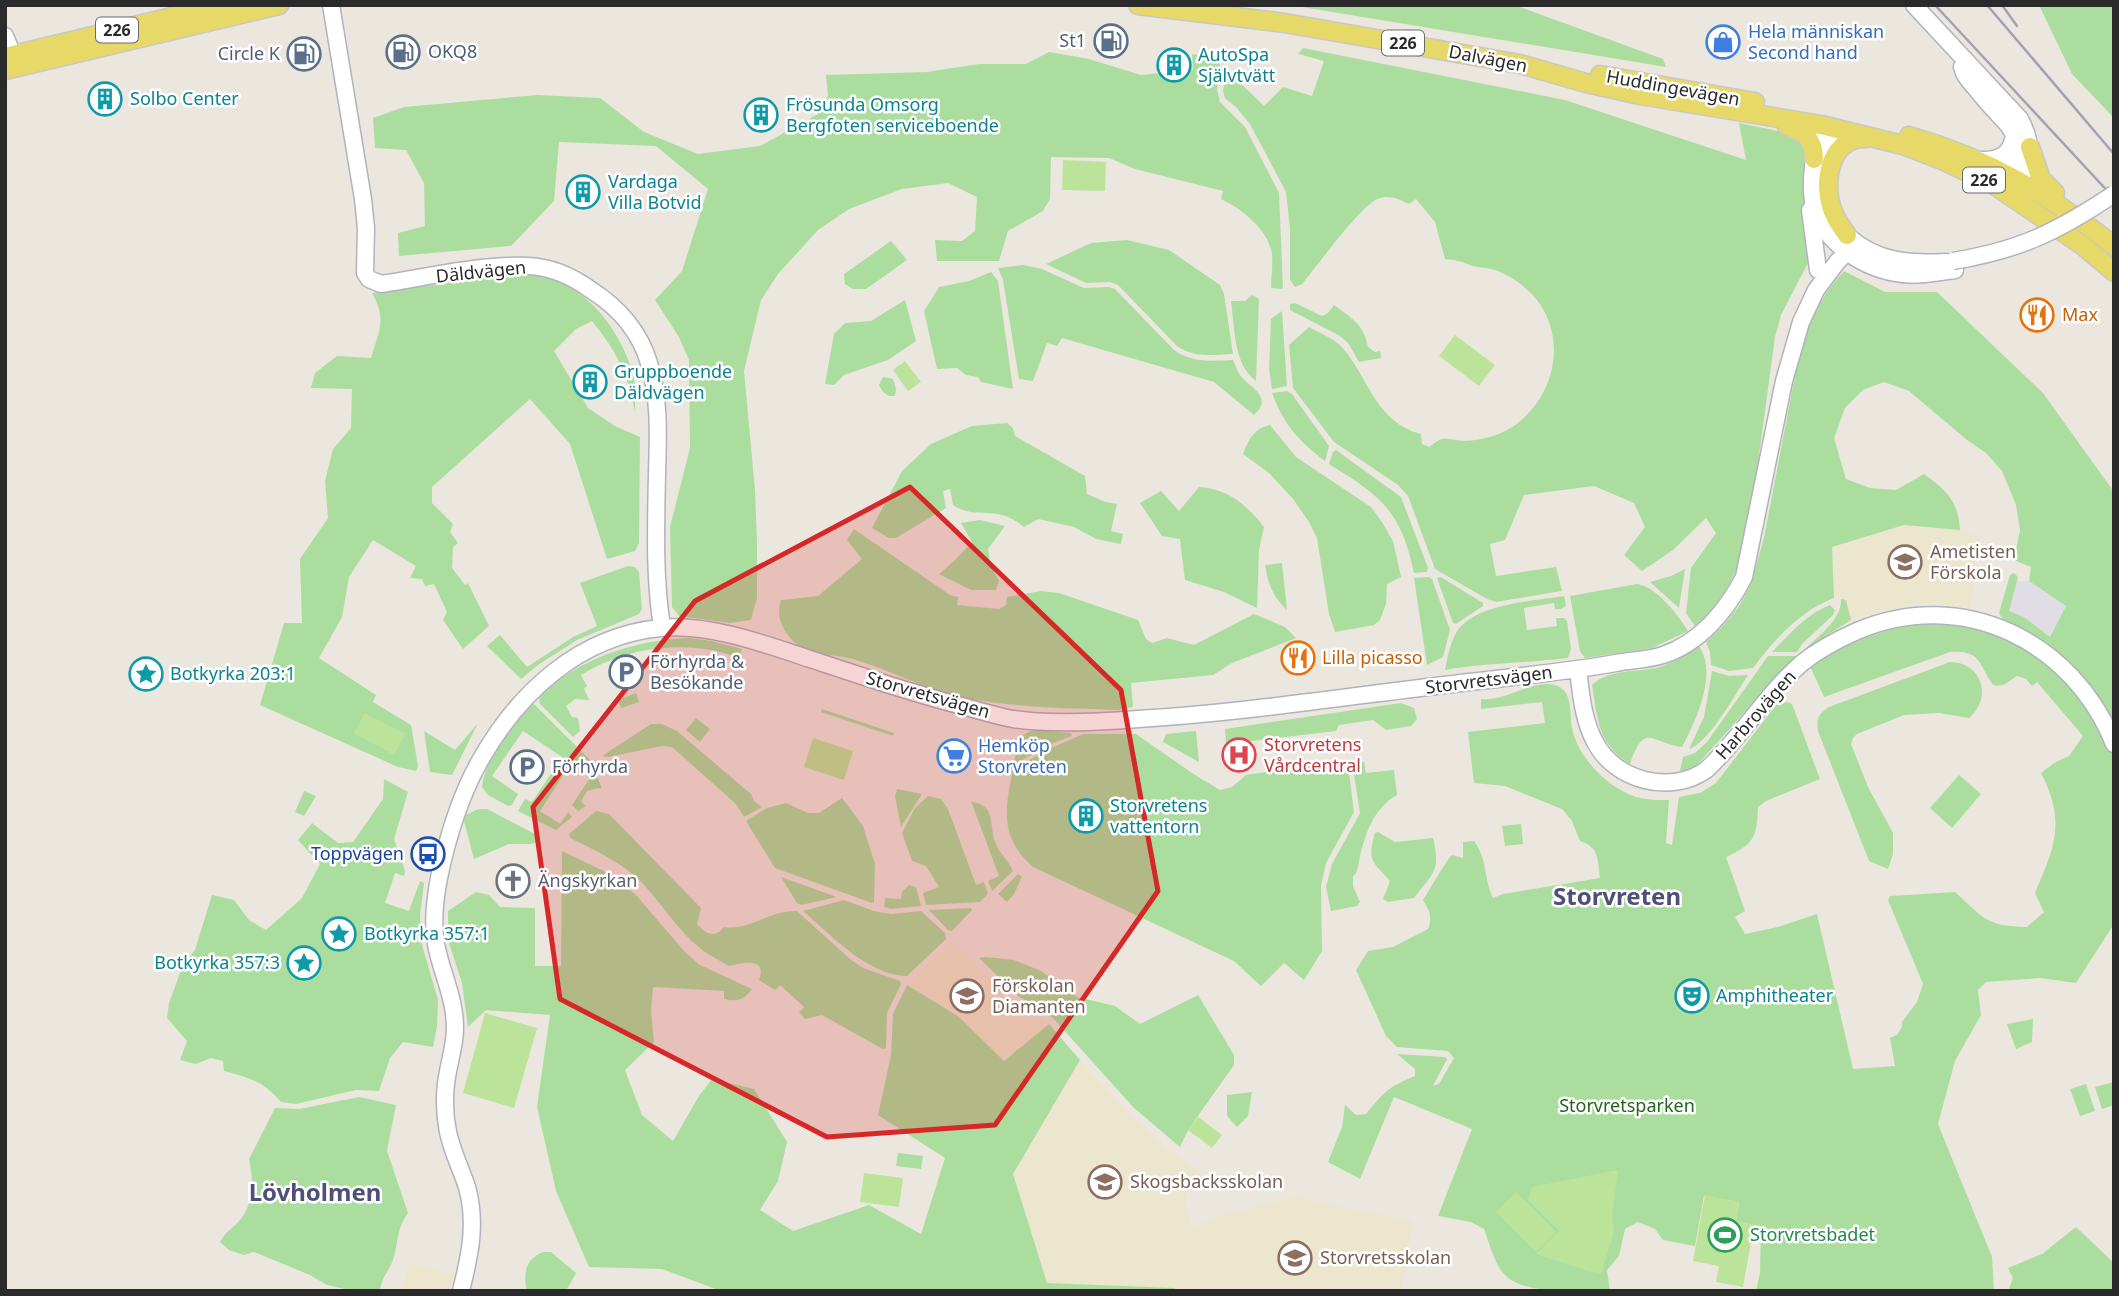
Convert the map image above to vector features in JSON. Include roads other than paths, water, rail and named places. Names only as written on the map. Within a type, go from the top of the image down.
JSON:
[{"type":"main road","name":"226","points":[[8,61],[222,5]]},
{"type":"main road","points":[[8,61],[279,5]]},
{"type":"main road","name":"Dalvägen","points":[[1138,5],[1285,23],[1520,64],[1586,83],[1650,97],[1829,121]]},
{"type":"main road","name":"226","points":[[1217,5],[1285,23]]},
{"type":"main road","name":"Huddingevägen","points":[[1520,64],[1648,82],[1935,143],[1979,160],[2114,272]]},
{"type":"main road","points":[[1650,97],[1801,130],[1811,141],[1814,159]]},
{"type":"main road","name":"Huddingevägen","points":[[1829,121],[2009,185],[2071,212],[2114,246]]},
{"type":"main road","points":[[1848,243],[1835,218],[1829,193],[1829,178],[1837,150],[1856,138],[1895,143]]},
{"type":"main road","points":[[2030,147],[2041,179],[2071,212]]},
{"type":"street","name":"Däldvägen","points":[[331,5],[364,211],[365,273],[369,279],[381,284],[497,267],[547,268],[570,276],[599,295],[624,318],[640,341],[649,361],[656,392],[656,559],[662,627]]},
{"type":"street","points":[[1914,5],[2020,119],[2027,131],[2029,161],[2009,185]]},
{"type":"street","points":[[5,36],[8,61]]},
{"type":"street","points":[[1960,55],[1964,73],[2014,134],[2017,146],[2009,185]]},
{"type":"street","points":[[1818,270],[1808,184],[1814,159],[1829,121]]},
{"type":"street","points":[[1829,121],[1824,178],[1825,202],[1848,243]]},
{"type":"street","points":[[1979,160],[1993,161],[2001,158],[2012,145],[2014,134]]},
{"type":"street","points":[[1814,159],[1814,202],[1826,231],[1848,243],[1901,262],[1954,266],[1991,263],[2034,248],[2065,233],[2114,202]]},
{"type":"street","points":[[1954,266],[2031,242],[2061,228],[2114,194]]},
{"type":"street","name":"Storvretsvägen","points":[[461,1291],[474,1227],[465,1181],[448,1134],[446,1084],[456,1031],[452,997],[434,932],[442,866],[453,822],[466,789],[493,739],[528,693],[560,666],[608,641],[662,627],[727,634],[762,643],[911,694],[1014,719],[1103,722],[1209,716],[1577,669],[1663,655],[1696,636],[1716,620],[1744,577],[1784,381],[1807,306],[1848,243]]},
{"type":"street","name":"Storvretsvägen","points":[[1784,381],[1784,355],[1793,319],[1808,284],[1818,270],[1848,243]]},
{"type":"street","name":"Harbrovägen","points":[[1577,669],[1586,722],[1596,745],[1611,761],[1638,779],[1676,783],[1696,778],[1717,761],[1803,662],[1840,639],[1868,627],[1922,616],[1963,617],[2024,638],[2043,650],[2090,699],[2114,744]]},
{"type":"railway","points":[[1935,5],[2114,198]]},
{"type":"railway","points":[[1987,5],[2114,154]]},
{"type":"railway","points":[[2002,5],[2017,26]]},
{"type":"place","name":"St1","points":[[1111,41]]},
{"type":"place","name":"Hela människan Second hand","points":[[1723,42]]},
{"type":"place","name":"OKQ8","points":[[403,52]]},
{"type":"place","name":"Circle K","points":[[304,54]]},
{"type":"place","name":"AutoSpa Självtvätt","points":[[1174,65]]},
{"type":"place","name":"Solbo Center","points":[[105,99]]},
{"type":"place","name":"Frösunda Omsorg Bergfoten serviceboende","points":[[761,115]]},
{"type":"place","name":"Vardaga Villa Botvid","points":[[583,192]]},
{"type":"place","name":"Max","points":[[2037,315]]},
{"type":"place","name":"Gruppboende Däldvägen","points":[[590,382]]},
{"type":"place","name":"Ametisten Förskola","points":[[1905,562]]},
{"type":"place","name":"Lilla picasso","points":[[1298,658]]},
{"type":"place","name":"Förhyrda & Besökande","points":[[626,672]]},
{"type":"place","name":"Botkyrka 203:1","points":[[146,674]]},
{"type":"place","name":"Storvretens Vårdcentral","points":[[1239,755]]},
{"type":"place","name":"Hemköp Storvreten","points":[[954,756]]},
{"type":"place","name":"Förhyrda","points":[[527,767]]},
{"type":"place","name":"Storvretens vattentorn","points":[[1086,816]]},
{"type":"place","name":"Toppvägen","points":[[428,854]]},
{"type":"place","name":"Ängskyrkan","points":[[513,881]]},
{"type":"place","name":"Botkyrka 357:1","points":[[339,934]]},
{"type":"place","name":"Botkyrka 357:3","points":[[304,963]]},
{"type":"place","name":"Förskolan Diamanten","points":[[967,996]]},
{"type":"place","name":"Amphitheater","points":[[1692,996]]},
{"type":"place","name":"Skogsbacksskolan","points":[[1105,1182]]},
{"type":"place","name":"Storvretsbadet","points":[[1725,1235]]},
{"type":"place","name":"Storvretsskolan","points":[[1295,1258]]},
{"type":"district","name":"Storvreten","points":[[1617,897]]},
{"type":"district","name":"Lövholmen","points":[[315,1193]]},
{"type":"park label","name":"Storvretsparken","points":[[1627,1106]]}]
